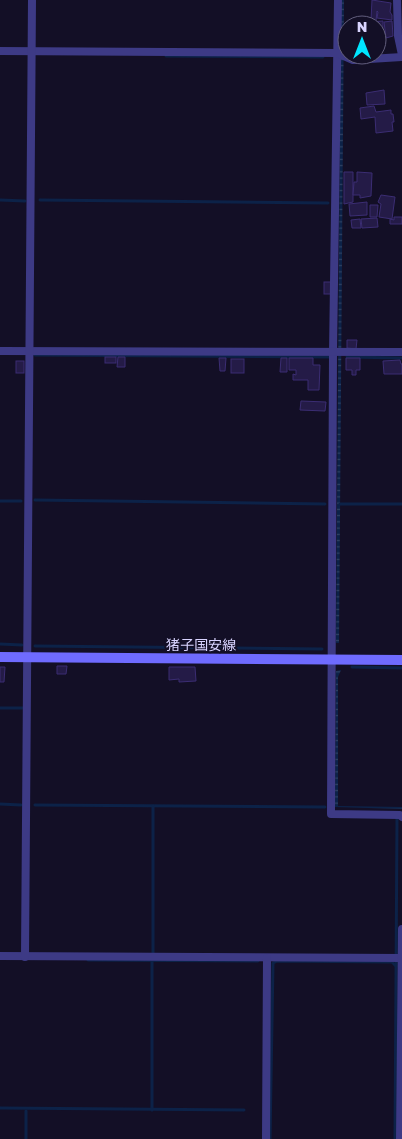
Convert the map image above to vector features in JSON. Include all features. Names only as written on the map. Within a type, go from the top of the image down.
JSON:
[{"type":"main road","name":"猪子国安線","points":[[0,657],[402,660]]},
{"type":"street","points":[[25,957],[32,0]]},
{"type":"street","points":[[338,0],[338,15]]},
{"type":"street","points":[[387,57],[402,56],[398,36],[397,0]]},
{"type":"street","points":[[0,51],[337,53],[333,353],[331,814],[400,815],[402,817]]},
{"type":"street","points":[[0,351],[402,352]]},
{"type":"street","points":[[400,1139],[402,929]]},
{"type":"street","points":[[0,956],[402,958]]},
{"type":"street","points":[[266,1139],[268,958]]},
{"type":"water","points":[[341,0],[344,0],[344,15],[341,15]]},
{"type":"water","points":[[340,65],[343,65],[339,643],[336,643]]},
{"type":"water","points":[[341,670],[338,677],[338,806],[402,807],[402,809],[335,807],[336,671]]},
{"type":"building","points":[[372,0],[391,3],[390,12],[392,20],[387,19],[387,15],[378,15],[377,11],[377,15],[371,15]]},
{"type":"building","points":[[392,21],[393,36],[387,38],[387,22]]},
{"type":"building","points":[[384,90],[385,104],[367,105],[366,93]]},
{"type":"building","points":[[374,106],[376,112],[391,110],[394,122],[392,122],[393,131],[376,133],[375,117],[361,119],[360,108]]},
{"type":"building","points":[[344,172],[353,172],[353,202],[344,204]]},
{"type":"building","points":[[357,172],[372,173],[371,196],[360,198],[360,195],[353,195],[354,182],[357,182]]},
{"type":"building","points":[[381,195],[395,197],[392,219],[379,217],[381,204],[378,202]]},
{"type":"building","points":[[367,202],[367,215],[350,216],[349,204]]},
{"type":"building","points":[[370,205],[378,205],[377,217],[370,217]]},
{"type":"building","points":[[394,217],[402,217],[402,224],[390,224],[390,219],[394,220]]},
{"type":"building","points":[[377,218],[378,227],[362,228],[361,219]]},
{"type":"building","points":[[360,219],[361,228],[352,228],[351,220]]},
{"type":"building","points":[[324,282],[331,282],[331,294],[324,294]]},
{"type":"building","points":[[347,340],[357,340],[356,349],[347,348]]},
{"type":"building","points":[[105,357],[116,357],[116,363],[105,363]]},
{"type":"building","points":[[118,357],[125,357],[125,367],[117,367]]},
{"type":"building","points":[[219,358],[226,358],[225,371],[220,371]]},
{"type":"building","points":[[281,358],[287,358],[287,372],[280,372]]},
{"type":"building","points":[[289,358],[313,358],[313,365],[320,365],[319,390],[308,390],[308,380],[293,380],[293,374],[296,375],[296,370],[289,370]]},
{"type":"building","points":[[346,358],[360,358],[360,370],[356,370],[356,375],[352,375],[352,370],[346,370]]},
{"type":"building","points":[[231,359],[244,359],[244,373],[231,373]]},
{"type":"building","points":[[400,360],[402,374],[384,374],[383,361]]},
{"type":"building","points":[[16,361],[24,361],[24,373],[16,373]]},
{"type":"building","points":[[301,401],[326,402],[325,411],[300,410]]},
{"type":"building","points":[[57,666],[67,666],[66,674],[57,674]]},
{"type":"building","points":[[0,667],[5,667],[4,682],[0,682]]},
{"type":"building","points":[[169,667],[195,667],[196,681],[179,682],[179,679],[169,680]]},
{"type":"waterway","points":[[166,56],[323,57]]},
{"type":"waterway","points":[[0,200],[25,201]]},
{"type":"waterway","points":[[40,200],[328,203]]},
{"type":"waterway","points":[[35,355],[329,357]]},
{"type":"waterway","points":[[347,357],[402,358]]},
{"type":"waterway","points":[[35,500],[325,504]]},
{"type":"waterway","points":[[0,501],[21,501]]},
{"type":"waterway","points":[[340,504],[402,504]]},
{"type":"waterway","points":[[0,644],[22,645]]},
{"type":"waterway","points":[[35,646],[322,649]]},
{"type":"waterway","points":[[352,667],[402,668]]},
{"type":"waterway","points":[[0,708],[24,708]]},
{"type":"waterway","points":[[0,804],[21,805]]},
{"type":"waterway","points":[[35,805],[325,807]]},
{"type":"waterway","points":[[153,806],[153,953]]},
{"type":"waterway","points":[[395,1139],[397,819]]},
{"type":"waterway","points":[[88,960],[258,961]]},
{"type":"waterway","points":[[152,961],[152,1110]]},
{"type":"waterway","points":[[270,1139],[273,963],[277,961],[392,962],[396,966]]},
{"type":"waterway","points":[[0,1108],[244,1110]]},
{"type":"waterway","points":[[26,1111],[26,1139]]}]
